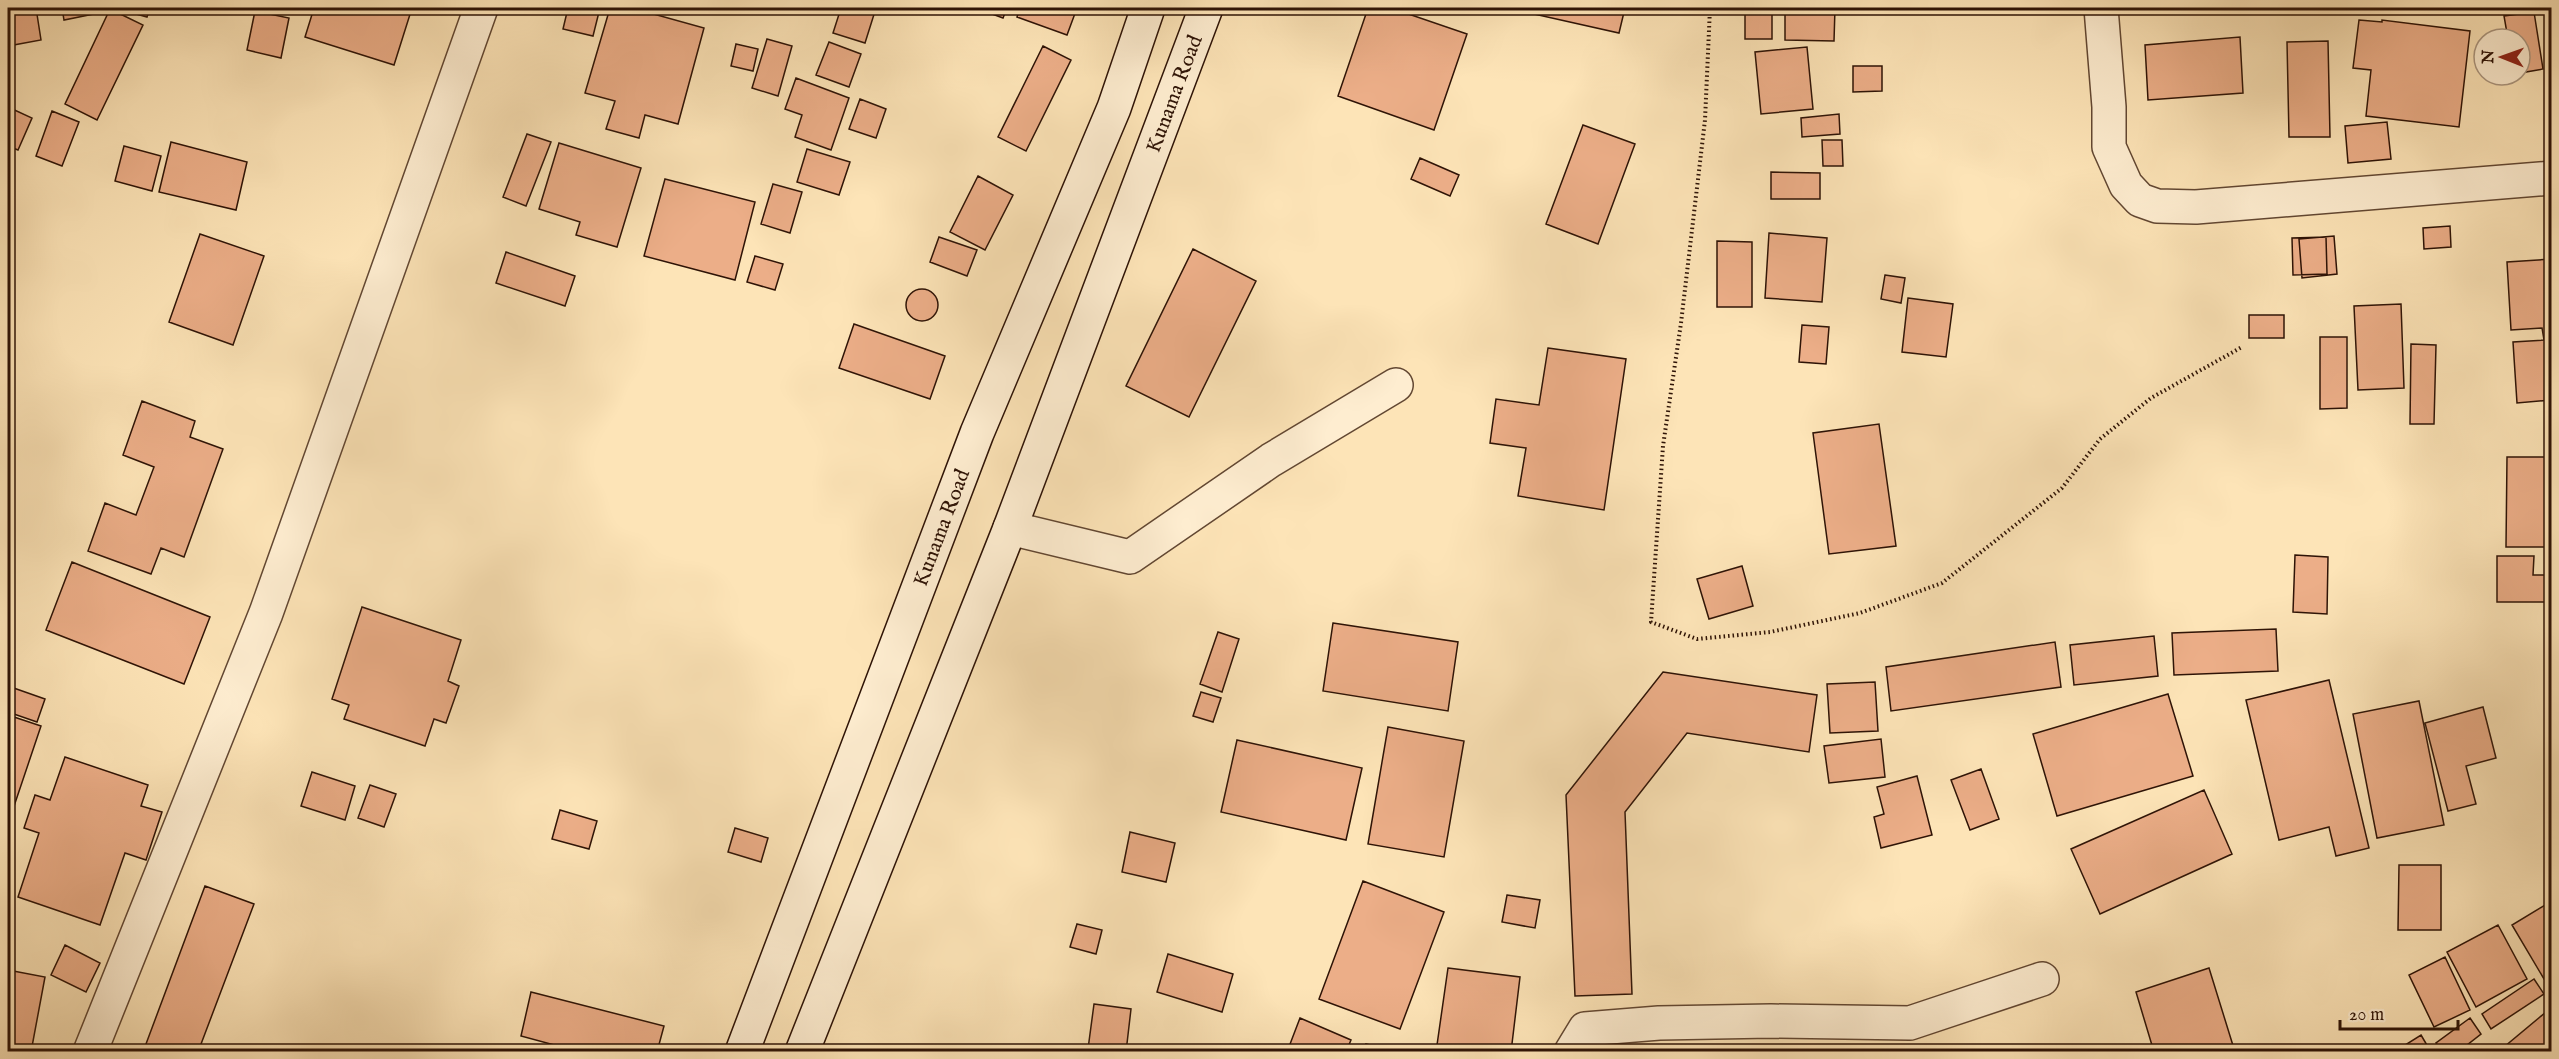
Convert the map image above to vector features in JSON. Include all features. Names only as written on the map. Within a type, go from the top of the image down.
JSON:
[{"type":"street","points":[[90,1052],[266,613],[481,8]]},
{"type":"street","name":"Kunama Road","points":[[742,1052],[977,433],[1114,108],[1148,8]]},
{"type":"street","name":"Kunama Road","points":[[802,1052],[1010,528],[1206,8]]},
{"type":"street","points":[[2101,8],[2109,107],[2109,147],[2126,185],[2140,200],[2157,206],[2196,207],[2552,178]]},
{"type":"street","points":[[1010,528],[1130,557],[1271,460],[1396,385]]},
{"type":"street","points":[[1571,1052],[1585,1029],[1595,1028],[1659,1023],[1760,1021],[1910,1023],[2042,979]]},
{"type":"path","points":[[1710,8],[1705,120],[1681,323],[1663,446],[1650,622],[1697,639],[1770,632],[1860,614],[1942,583],[2062,488],[2100,439],[2151,398],[2242,347]]},
{"type":"building","points":[[8,8],[36,8],[41,40],[8,46]]},
{"type":"building","points":[[42,8],[62,8],[43,12]]},
{"type":"building","points":[[62,8],[103,8],[104,12],[64,20]]},
{"type":"building","points":[[123,8],[150,8],[147,17],[122,10]]},
{"type":"building","points":[[314,8],[412,8],[394,65],[305,37]]},
{"type":"building","points":[[568,8],[600,8],[593,36],[563,29]]},
{"type":"building","points":[[610,8],[632,8],[704,28],[678,124],[645,115],[639,138],[606,129],[615,101],[585,93]]},
{"type":"building","points":[[841,8],[876,8],[865,43],[833,33]]},
{"type":"building","points":[[976,8],[1007,8],[1003,18]]},
{"type":"building","points":[[1020,8],[1077,8],[1067,35],[1017,17]]},
{"type":"building","points":[[1368,8],[1391,8],[1467,34],[1434,130],[1338,96]]},
{"type":"building","points":[[1507,8],[1625,8],[1619,33]]},
{"type":"building","points":[[1745,8],[1772,8],[1772,39],[1745,39]]},
{"type":"building","points":[[1785,8],[1835,8],[1834,41],[1785,40]]},
{"type":"building","points":[[110,9],[143,25],[97,120],[65,104]]},
{"type":"building","points":[[255,11],[289,18],[281,58],[247,50]]},
{"type":"building","points":[[2534,12],[2543,69],[2532,71],[2532,27],[2506,27],[2504,16]]},
{"type":"building","points":[[2359,20],[2382,22],[2382,20],[2470,31],[2459,127],[2366,116],[2371,70],[2353,68]]},
{"type":"building","points":[[2240,37],[2243,93],[2148,100],[2145,45]]},
{"type":"building","points":[[767,39],[792,46],[778,96],[752,88]]},
{"type":"building","points":[[2328,41],[2330,137],[2289,137],[2287,42]]},
{"type":"building","points":[[829,42],[861,54],[849,87],[816,75]]},
{"type":"building","points":[[736,44],[758,49],[753,71],[731,66]]},
{"type":"building","points":[[1043,46],[1071,60],[1026,151],[998,137]]},
{"type":"building","points":[[1807,47],[1813,109],[1761,114],[1755,52]]},
{"type":"building","points":[[1853,66],[1882,66],[1882,91],[1853,92]]},
{"type":"building","points":[[796,78],[849,98],[831,150],[795,137],[802,115],[785,109]]},
{"type":"building","points":[[860,99],[886,109],[876,138],[849,129]]},
{"type":"building","points":[[8,107],[32,118],[18,150],[8,146]]},
{"type":"building","points":[[52,111],[79,122],[62,166],[36,156]]},
{"type":"building","points":[[1839,114],[1840,134],[1802,137],[1801,118]]},
{"type":"building","points":[[2387,122],[2391,159],[2348,163],[2345,126]]},
{"type":"building","points":[[1583,125],[1635,144],[1598,244],[1546,224]]},
{"type":"building","points":[[527,134],[551,142],[526,206],[503,197]]},
{"type":"building","points":[[1822,140],[1842,140],[1843,166],[1823,166]]},
{"type":"building","points":[[171,142],[247,162],[236,210],[159,192]]},
{"type":"building","points":[[559,143],[641,168],[617,247],[576,235],[580,222],[539,209]]},
{"type":"building","points":[[124,146],[161,156],[152,191],[115,181]]},
{"type":"building","points":[[807,149],[850,162],[839,195],[797,182]]},
{"type":"building","points":[[1420,158],[1459,175],[1450,196],[1411,179]]},
{"type":"building","points":[[1771,172],[1820,173],[1820,199],[1771,199]]},
{"type":"building","points":[[978,176],[1013,195],[985,250],[950,232]]},
{"type":"building","points":[[665,179],[755,202],[735,280],[644,256]]},
{"type":"building","points":[[773,184],[802,192],[790,233],[761,224]]},
{"type":"building","points":[[2450,226],[2451,247],[2424,249],[2423,228]]},
{"type":"building","points":[[1769,233],[1827,238],[1822,302],[1765,298]]},
{"type":"building","points":[[200,234],[264,256],[233,345],[169,322]]},
{"type":"building","points":[[2334,236],[2337,274],[2302,278],[2299,239]]},
{"type":"building","points":[[939,237],[977,250],[967,276],[930,262]]},
{"type":"building","points":[[2326,237],[2327,274],[2293,275],[2292,238]]},
{"type":"building","points":[[1717,241],[1752,242],[1752,307],[1717,307]]},
{"type":"building","points":[[1193,249],[1256,281],[1189,417],[1126,386]]},
{"type":"building","points":[[506,252],[575,276],[565,306],[496,283]]},
{"type":"building","points":[[755,256],[783,264],[775,290],[747,282]]},
{"type":"building","points":[[2552,259],[2552,400],[2517,403],[2513,342],[2544,340],[2542,328],[2511,330],[2507,262]]},
{"type":"building","points":[[1885,275],[1905,278],[1901,303],[1881,299]]},
{"type":"building","points":[[922,289],[933,294],[938,305],[933,316],[922,321],[911,316],[906,305],[911,294]]},
{"type":"building","points":[[1908,298],[1953,304],[1946,357],[1902,352]]},
{"type":"building","points":[[2401,304],[2404,388],[2358,390],[2354,306]]},
{"type":"building","points":[[2249,315],[2284,315],[2284,338],[2249,338]]},
{"type":"building","points":[[854,324],[945,356],[930,399],[839,368]]},
{"type":"building","points":[[1802,325],[1829,327],[1826,364],[1799,362]]},
{"type":"building","points":[[2320,337],[2347,337],[2347,408],[2320,409]]},
{"type":"building","points":[[2411,344],[2436,345],[2434,424],[2410,424]]},
{"type":"building","points":[[1548,348],[1626,359],[1604,510],[1518,496],[1526,448],[1490,443],[1496,399],[1539,405]]},
{"type":"building","points":[[142,401],[195,421],[190,437],[223,449],[184,557],[161,548],[151,574],[88,551],[105,503],[136,515],[154,467],[123,455]]},
{"type":"building","points":[[1879,424],[1896,546],[1829,554],[1813,433]]},
{"type":"building","points":[[2507,457],[2552,457],[2552,547],[2506,547]]},
{"type":"building","points":[[2295,555],[2328,557],[2327,614],[2293,612]]},
{"type":"building","points":[[2497,556],[2534,556],[2533,575],[2545,575],[2546,602],[2497,602]]},
{"type":"building","points":[[72,562],[210,617],[184,684],[46,630]]},
{"type":"building","points":[[1742,566],[1753,606],[1709,619],[1697,579]]},
{"type":"building","points":[[362,607],[461,640],[448,681],[459,686],[446,723],[434,719],[425,746],[344,719],[349,705],[332,699]]},
{"type":"building","points":[[1333,623],[1458,642],[1448,711],[1323,691]]},
{"type":"building","points":[[2276,629],[2278,671],[2174,675],[2172,633]]},
{"type":"building","points":[[1218,632],[1239,639],[1222,692],[1200,684]]},
{"type":"building","points":[[2154,636],[2158,676],[2074,685],[2070,645]]},
{"type":"building","points":[[2055,642],[2061,687],[1891,711],[1886,667]]},
{"type":"building","points":[[1663,672],[1817,695],[1809,752],[1687,733],[1625,812],[1632,994],[1575,996],[1566,795]]},
{"type":"building","points":[[2329,680],[2369,848],[2336,856],[2329,827],[2279,840],[2246,700]]},
{"type":"building","points":[[1875,682],[1878,731],[1830,733],[1827,684]]},
{"type":"building","points":[[8,686],[45,699],[37,722],[8,712]]},
{"type":"building","points":[[1201,692],[1221,698],[1213,722],[1193,716]]},
{"type":"building","points":[[2168,694],[2193,776],[2057,816],[2033,734]]},
{"type":"building","points":[[2419,701],[2444,825],[2377,838],[2353,714]]},
{"type":"building","points":[[2483,707],[2496,758],[2466,766],[2476,804],[2448,811],[2425,723]]},
{"type":"building","points":[[8,715],[41,726],[8,824]]},
{"type":"building","points":[[1388,727],[1464,741],[1444,857],[1368,844]]},
{"type":"building","points":[[1881,739],[1885,777],[1829,783],[1824,746]]},
{"type":"building","points":[[1237,740],[1362,768],[1346,840],[1221,812]]},
{"type":"building","points":[[65,757],[148,785],[141,806],[162,812],[146,860],[125,853],[100,925],[18,897],[39,833],[24,828],[35,795],[50,800]]},
{"type":"building","points":[[1981,769],[1999,819],[1970,830],[1951,780]]},
{"type":"building","points":[[312,772],[355,786],[345,820],[301,806]]},
{"type":"building","points":[[1917,776],[1932,835],[1881,848],[1874,817],[1884,814],[1877,787]]},
{"type":"building","points":[[370,785],[396,794],[384,827],[358,818]]},
{"type":"building","points":[[2204,790],[2232,854],[2100,914],[2071,849]]},
{"type":"building","points":[[560,810],[597,821],[589,849],[552,839]]},
{"type":"building","points":[[735,828],[768,838],[761,862],[728,852]]},
{"type":"building","points":[[1130,832],[1175,843],[1166,882],[1122,872]]},
{"type":"building","points":[[2399,865],[2441,865],[2441,930],[2398,930]]},
{"type":"building","points":[[1363,881],[1444,912],[1400,1029],[1319,999]]},
{"type":"building","points":[[205,886],[254,904],[198,1052],[143,1052]]},
{"type":"building","points":[[1507,895],[1540,900],[1535,928],[1502,922]]},
{"type":"building","points":[[2550,902],[2552,974],[2544,979],[2512,925]]},
{"type":"building","points":[[1077,924],[1102,930],[1096,954],[1070,947]]},
{"type":"building","points":[[2498,925],[2527,979],[2476,1007],[2447,952]]},
{"type":"building","points":[[65,945],[100,963],[86,992],[51,975]]},
{"type":"building","points":[[1168,954],[1233,974],[1222,1012],[1157,992]]},
{"type":"building","points":[[2445,957],[2470,1010],[2434,1027],[2409,975]]},
{"type":"building","points":[[1448,968],[1520,977],[1511,1052],[1436,1052]]},
{"type":"building","points":[[2209,968],[2235,1052],[2154,1052],[2136,992]]},
{"type":"building","points":[[8,970],[45,977],[31,1052],[8,1052]]},
{"type":"building","points":[[2534,979],[2544,994],[2491,1029],[2482,1014]]},
{"type":"building","points":[[531,992],[664,1026],[657,1052],[580,1052],[521,1036]]},
{"type":"building","points":[[1094,1004],[1131,1009],[1126,1052],[1088,1049]]},
{"type":"building","points":[[2552,1007],[2552,1052],[2498,1052]]},
{"type":"building","points":[[1300,1018],[1351,1040],[1346,1052],[1287,1052]]},
{"type":"building","points":[[2470,1018],[2481,1034],[2458,1052],[2443,1052],[2436,1043]]},
{"type":"building","points":[[2421,1035],[2431,1052],[2394,1052]]},
{"type":"building","points":[[1366,1044],[1400,1052],[1365,1052]]}]
